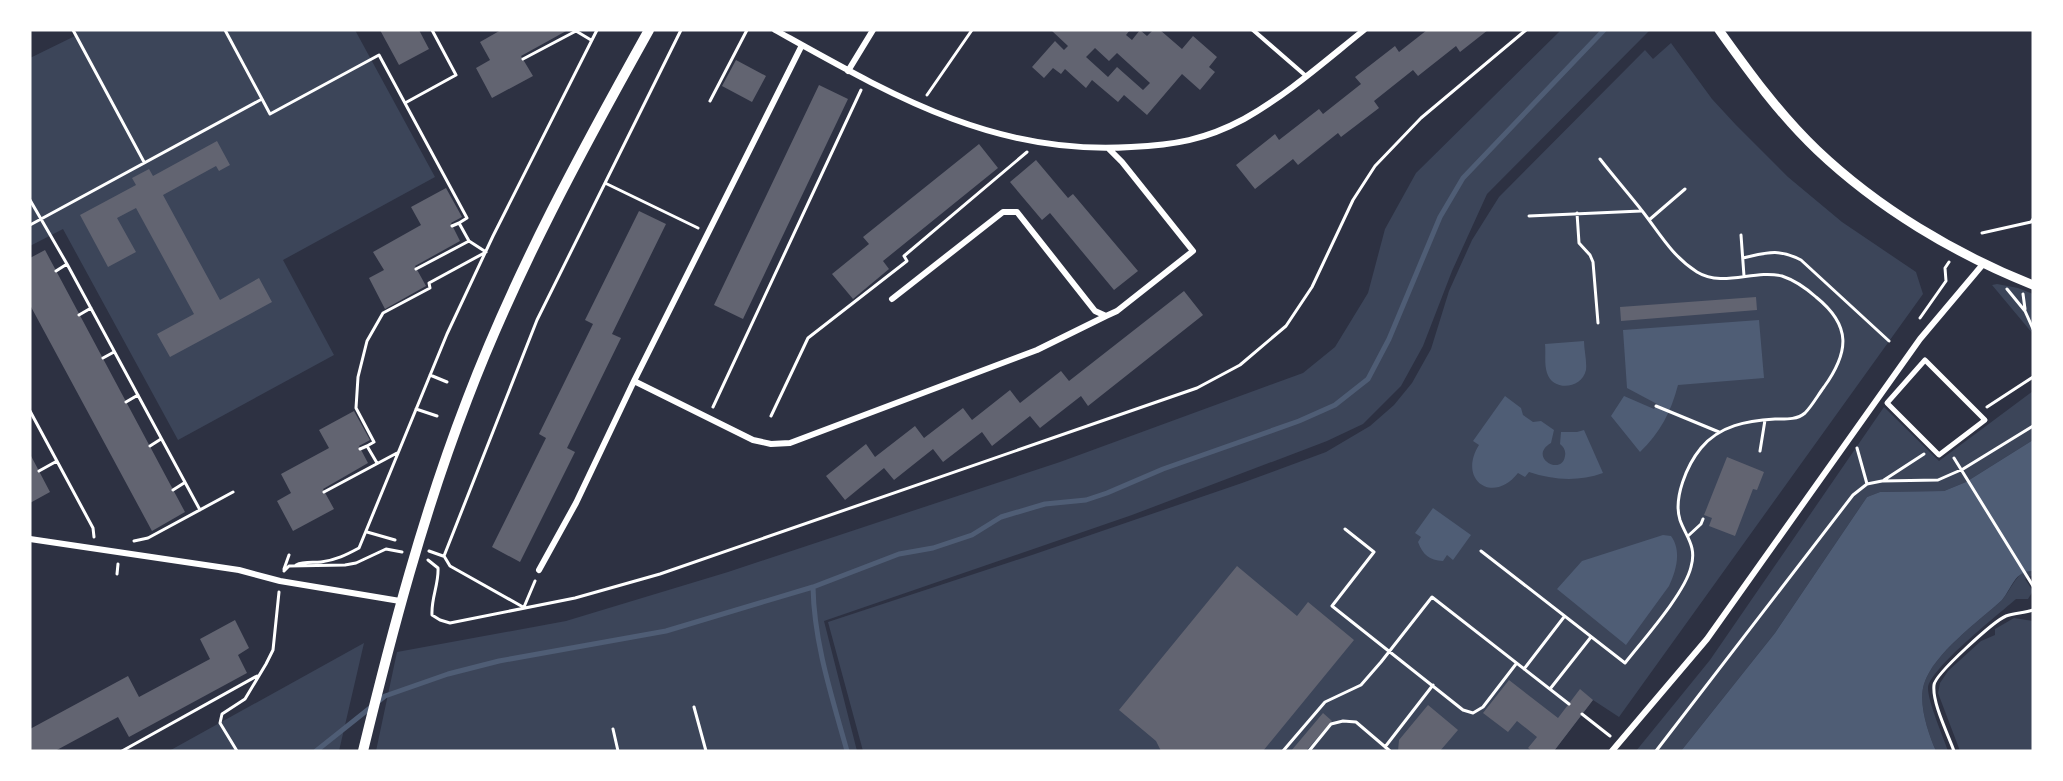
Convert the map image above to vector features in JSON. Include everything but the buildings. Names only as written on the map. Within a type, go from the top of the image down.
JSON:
[{"type":"main road","points":[[363,751],[413,555],[463,410],[505,309],[551,212],[600,117],[649,30]]},
{"type":"street","points":[[775,30],[848,71],[951,120],[1038,143],[1108,148],[1172,145],[1243,120],[1274,100],[1364,30]]},
{"type":"street","points":[[848,71],[873,30]]},
{"type":"street","points":[[1719,30],[1767,94],[1817,150],[1889,207],[1938,239],[2033,285]]},
{"type":"street","points":[[539,570],[576,503],[634,381],[802,45]]},
{"type":"street","points":[[634,381],[753,440],[771,444],[790,443],[1037,350],[1117,311],[1193,251],[1122,162],[1108,148]]},
{"type":"street","points":[[892,299],[1003,212],[1017,212],[1095,311],[1106,316]]},
{"type":"street","points":[[1612,751],[1707,639],[1920,339],[1984,263]]},
{"type":"street","points":[[1925,360],[1985,420],[1939,455],[1887,403],[1925,360]]},
{"type":"street","points":[[30,539],[239,570],[280,581],[400,602]]},
{"type":"lane","points":[[1252,30],[1306,76]]},
{"type":"path","points":[[73,30],[144,162]]},
{"type":"path","points":[[225,30],[270,114],[379,55],[467,218],[453,226]]},
{"type":"path","points":[[405,103],[456,75],[432,30]]},
{"type":"path","points":[[523,59],[576,30],[591,40]]},
{"type":"path","points":[[296,565],[342,558],[359,548],[430,375],[486,252],[597,30]]},
{"type":"path","points":[[444,556],[537,320],[681,30]]},
{"type":"path","points":[[710,100],[747,30]]},
{"type":"path","points":[[919,106],[972,30]]},
{"type":"path","points":[[422,558],[438,568],[439,578],[432,605],[432,615],[450,623],[575,598],[671,570],[1197,388],[1240,365],[1286,326],[1312,287],[1353,200],[1375,166],[1421,118],[1526,30]]},
{"type":"path","points":[[708,418],[866,80]]},
{"type":"path","points":[[30,225],[262,99]]},
{"type":"path","points":[[771,416],[808,338],[907,261],[904,256],[1038,143]]},
{"type":"path","points":[[1481,551],[1625,663],[1684,586],[1692,566],[1692,544],[1679,518],[1678,506],[1684,479],[1691,462],[1701,448],[1719,432],[1742,423],[1796,418],[1805,413],[1836,371],[1842,356],[1843,337],[1839,322],[1827,307],[1797,284],[1782,276],[1764,274],[1716,279],[1696,271],[1670,250],[1600,159]]},
{"type":"path","points":[[605,183],[708,232]]},
{"type":"path","points":[[1649,220],[1685,189]]},
{"type":"path","points":[[30,200],[200,510]]},
{"type":"path","points":[[1529,216],[1642,211]]},
{"type":"path","points":[[1577,213],[1579,243],[1593,262],[1598,323]]},
{"type":"path","points":[[1982,232],[2031,222],[2033,219]]},
{"type":"path","points":[[459,223],[469,241],[486,252]]},
{"type":"path","points":[[1741,235],[1744,276]]},
{"type":"path","points":[[416,269],[469,241]]},
{"type":"path","points":[[360,449],[374,442],[356,408],[358,377],[367,341],[383,313],[430,288],[429,283],[486,252]]},
{"type":"path","points":[[1743,258],[1776,252],[1790,254],[1801,260],[1889,341]]},
{"type":"path","points":[[1917,322],[1946,281],[1945,268],[1948,262]]},
{"type":"path","points":[[56,271],[67,264]]},
{"type":"path","points":[[2022,281],[2025,310],[2033,329]]},
{"type":"path","points":[[2004,287],[2033,319]]},
{"type":"path","points":[[79,315],[91,308]]},
{"type":"path","points":[[103,358],[114,351]]},
{"type":"path","points":[[430,375],[447,382]]},
{"type":"path","points":[[126,402],[138,395]]},
{"type":"path","points":[[1656,406],[1719,432]]},
{"type":"path","points":[[416,409],[436,416]]},
{"type":"path","points":[[30,411],[93,528],[94,537]]},
{"type":"path","points":[[1760,451],[1765,420]]},
{"type":"path","points":[[1656,751],[1853,495],[1867,484],[1882,481],[1938,480],[1963,469],[2033,426]]},
{"type":"path","points":[[1853,432],[1867,484]]},
{"type":"path","points":[[150,446],[161,439]]},
{"type":"path","points":[[368,446],[377,464]]},
{"type":"path","points":[[1882,481],[1927,451]]},
{"type":"path","points":[[324,492],[397,452]]},
{"type":"path","points":[[1953,456],[2033,586]]},
{"type":"path","points":[[39,471],[57,461]]},
{"type":"path","points":[[173,490],[185,483]]},
{"type":"path","points":[[126,541],[148,538],[233,492]]},
{"type":"path","points":[[1688,536],[1701,524],[1703,519]]},
{"type":"path","points":[[1345,530],[1374,552],[1332,606],[1463,710],[1473,713],[1483,707],[1517,663]]},
{"type":"path","points":[[367,532],[395,540]]},
{"type":"path","points":[[289,555],[283,567],[284,571],[289,566],[296,565],[323,567],[356,563],[386,549],[392,549]]},
{"type":"path","points":[[425,550],[444,556],[450,566],[524,608]]},
{"type":"path","points":[[524,608],[539,570]]},
{"type":"path","points":[[237,751],[220,723],[222,714],[245,699],[273,650],[279,591]]},
{"type":"path","points":[[1284,751],[1325,702],[1361,685],[1390,652],[1432,597],[1569,704]]},
{"type":"path","points":[[1954,751],[1934,696],[1934,683],[1961,653],[2005,616],[2033,610]]},
{"type":"path","points":[[1524,669],[1564,617]]},
{"type":"path","points":[[1550,689],[1591,637]]},
{"type":"path","points":[[122,751],[259,675]]},
{"type":"path","points":[[1385,747],[1433,685]]},
{"type":"path","points":[[694,707],[706,751]]},
{"type":"path","points":[[1582,714],[1619,743]]},
{"type":"path","points":[[1309,751],[1331,724],[1343,721],[1356,722],[1390,751]]},
{"type":"path","points":[[613,729],[618,751]]},
{"type":"shaded area","points":[[75,30],[355,30],[435,177],[283,260],[334,355],[178,440],[63,229],[30,246],[30,58],[77,35]]},
{"type":"shaded area","points":[[1561,30],[1650,30],[1487,194],[1452,271],[1423,346],[1401,386],[1363,424],[1327,441],[1132,515],[824,621],[857,751],[376,751],[397,652],[566,621],[728,572],[1060,462],[1303,373],[1335,347],[1368,293],[1385,229],[1416,173]]},
{"type":"shaded area","points":[[1671,43],[1712,99],[1788,177],[1842,222],[1916,272],[1923,294],[1619,717],[1593,700],[1554,751],[863,751],[828,622],[1242,483],[1326,452],[1370,426],[1394,405],[1412,383],[1431,349],[1449,291],[1472,240],[1499,197],[1645,50],[1653,59]]},
{"type":"shaded area","points":[[1997,284],[2033,294],[2033,334],[1992,285]]},
{"type":"shaded area","points":[[1759,320],[1764,378],[1678,385],[1664,422],[1640,452],[1611,416],[1624,396],[1654,409],[1657,404],[1627,388],[1623,330]]},
{"type":"shaded area","points":[[1584,341],[1586,370],[1583,376],[1579,381],[1567,386],[1555,383],[1550,379],[1546,370],[1545,344]]},
{"type":"shaded area","points":[[2033,391],[2033,440],[1966,482],[1944,491],[1880,492],[1867,497],[1775,633],[1681,751],[1636,751],[1710,660],[1884,407],[1939,461]]},
{"type":"shaded area","points":[[1505,396],[1521,408],[1523,415],[1533,422],[1541,421],[1554,430],[1551,443],[1545,448],[1543,454],[1548,463],[1558,465],[1563,462],[1565,452],[1560,444],[1561,432],[1584,430],[1603,473],[1584,478],[1566,479],[1529,472],[1525,477],[1518,473],[1498,487],[1481,484],[1475,478],[1472,469],[1473,458],[1479,445],[1473,441]]},
{"type":"shaded area","points":[[2033,440],[2033,571],[2022,573],[2002,600],[1958,639],[1929,672],[1922,692],[1922,700],[1927,727],[1936,751],[1681,751],[1775,633],[1867,497],[1880,492],[1944,491],[1966,482]]},
{"type":"shaded area","points":[[1433,508],[1471,535],[1453,560],[1447,555],[1443,561],[1430,558],[1418,542],[1421,537],[1415,533]]},
{"type":"shaded area","points":[[1663,535],[1671,536],[1676,548],[1677,561],[1674,574],[1669,586],[1626,645],[1557,589],[1582,561]]},
{"type":"shaded area","points":[[2025,570],[2033,571],[2033,575],[2025,579],[2033,591],[2028,599],[2016,599],[1952,655],[1931,679],[1929,694],[1948,751],[1936,751],[1927,727],[1922,700],[1924,684],[1929,672],[1958,639],[2002,600]]},
{"type":"shaded area","points":[[2014,618],[2033,621],[2033,751],[1960,751],[1938,693],[1940,683],[1948,671],[1981,641],[1995,635],[1995,629]]},
{"type":"shaded area","points":[[364,643],[339,751],[169,751]]},
{"type":"waterway","points":[[316,751],[385,696],[448,674],[499,661],[666,631],[813,587],[899,554],[933,548],[972,535],[1001,517],[1045,504],[1086,500],[1107,493],[1163,469],[1299,421],[1335,405],[1368,379],[1389,339],[1440,217],[1463,178],[1604,30]]},
{"type":"waterway","points":[[813,587],[820,649],[847,751]]}]
